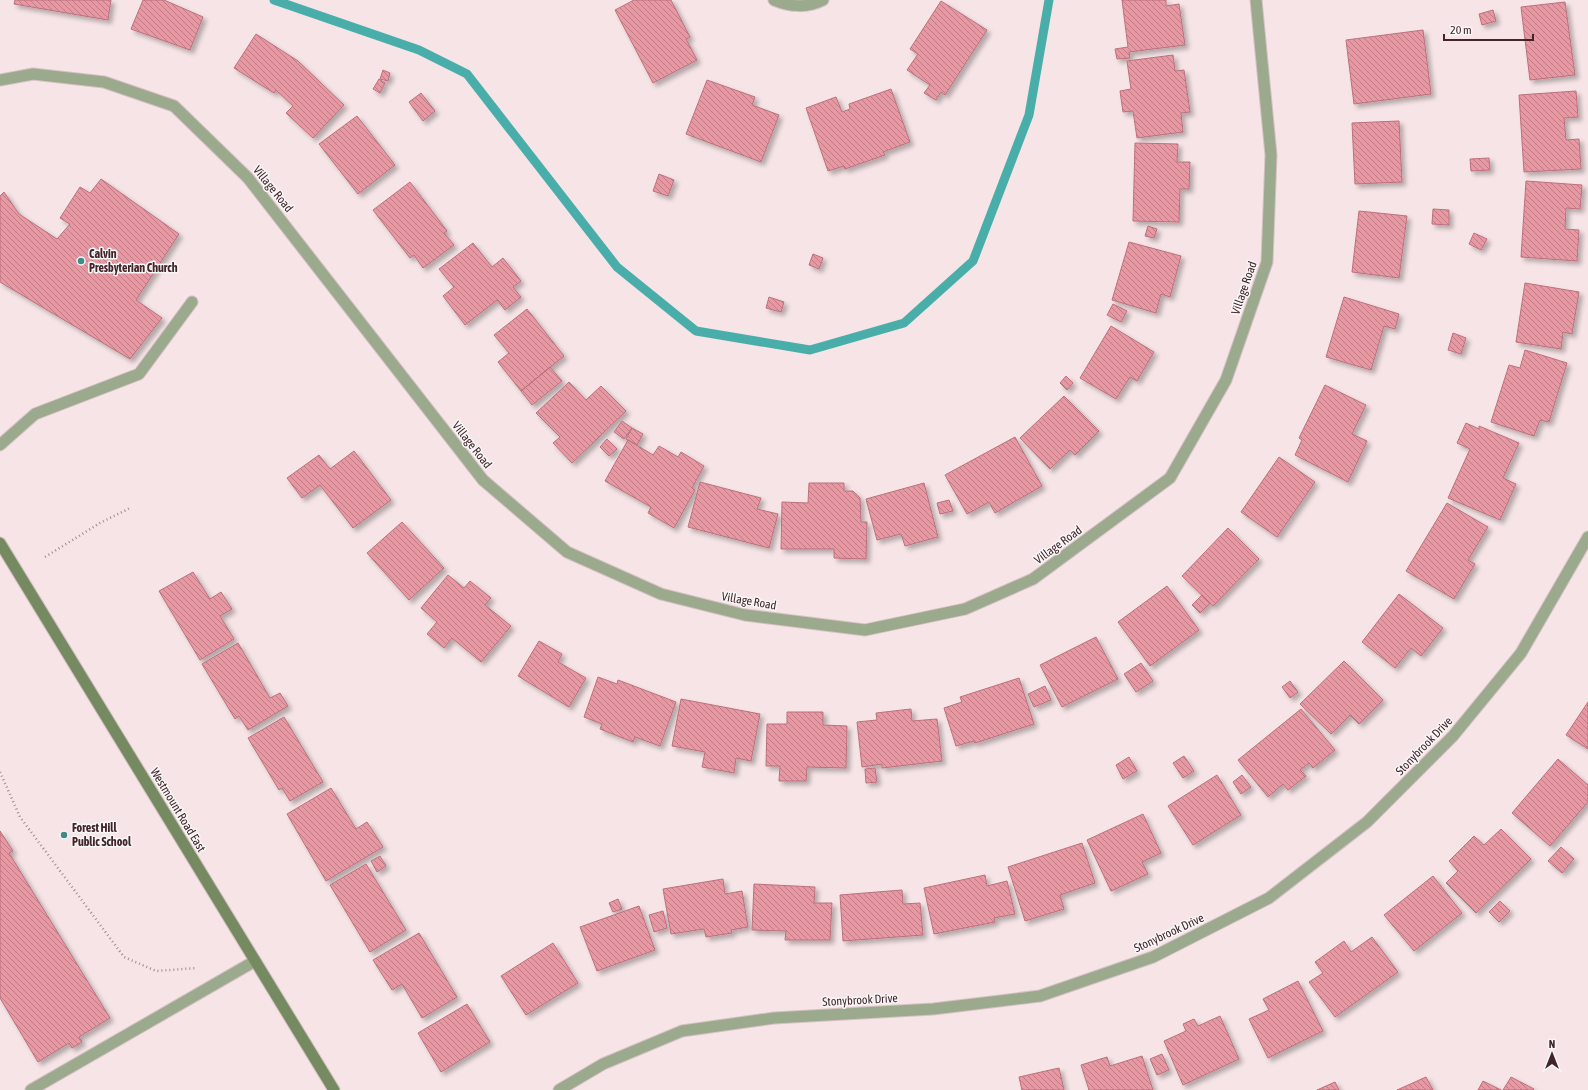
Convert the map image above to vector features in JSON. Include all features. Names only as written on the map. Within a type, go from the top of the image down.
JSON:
[{"type":"main road","name":"Westmount Road East","points":[[0,543],[334,1090]]},
{"type":"street","points":[[774,0],[784,4],[803,6],[823,0]]},
{"type":"street","name":"Village Road","points":[[0,80],[33,74],[104,82],[174,106],[248,178],[483,480],[567,552],[661,594],[746,615],[865,630],[965,609],[1033,579],[1170,478],[1226,380],[1267,262],[1272,155],[1256,0]]},
{"type":"street","points":[[0,444],[35,414],[139,374],[192,302]]},
{"type":"street","name":"Stonybrook Drive","points":[[559,1090],[604,1064],[682,1031],[774,1018],[933,1010],[1040,996],[1153,957],[1269,898],[1368,822],[1453,736],[1521,653],[1588,537]]},
{"type":"street","points":[[30,1090],[255,961]]},
{"type":"path","points":[[44,557],[100,523],[130,508]]},
{"type":"path","points":[[0,772],[20,817],[124,957],[156,971],[203,968]]},
{"type":"building","points":[[15,0],[111,0],[108,20],[14,4]]},
{"type":"building","points":[[143,0],[164,0],[203,17],[190,50],[131,29]]},
{"type":"building","points":[[634,0],[671,0],[690,37],[686,39],[697,60],[653,83],[615,10]]},
{"type":"building","points":[[1122,0],[1166,0],[1166,6],[1179,4],[1185,45],[1129,52],[1130,58],[1117,59],[1115,49],[1128,47]]},
{"type":"building","points":[[941,1],[987,30],[945,95],[941,92],[936,100],[924,93],[930,85],[907,70],[918,54],[910,49]]},
{"type":"building","points":[[1565,2],[1575,75],[1530,80],[1521,7]]},
{"type":"building","points":[[1493,10],[1496,21],[1482,25],[1479,14]]},
{"type":"building","points":[[1423,30],[1431,94],[1354,104],[1346,40]]},
{"type":"building","points":[[256,34],[298,61],[344,105],[313,138],[286,113],[293,106],[276,90],[274,93],[234,68]]},
{"type":"building","points":[[1173,55],[1175,71],[1184,70],[1190,112],[1181,113],[1183,132],[1137,138],[1133,111],[1123,112],[1120,91],[1131,89],[1127,61]]},
{"type":"building","points":[[383,70],[390,73],[388,81],[380,79]]},
{"type":"building","points":[[379,79],[385,83],[380,93],[373,89]]},
{"type":"building","points":[[707,80],[755,97],[752,105],[779,115],[761,162],[686,134]]},
{"type":"building","points":[[891,89],[910,142],[883,152],[885,155],[845,169],[844,166],[828,171],[806,108],[836,97],[842,112],[850,109],[849,104]]},
{"type":"building","points":[[1576,91],[1578,117],[1564,118],[1566,140],[1579,139],[1581,169],[1524,172],[1519,95]]},
{"type":"building","points":[[421,93],[435,111],[423,121],[409,102]]},
{"type":"building","points":[[357,116],[395,165],[358,194],[319,144]]},
{"type":"building","points":[[1399,121],[1402,182],[1355,184],[1352,123]]},
{"type":"building","points":[[1135,143],[1178,144],[1177,162],[1190,162],[1189,189],[1180,189],[1179,222],[1133,221]]},
{"type":"building","points":[[1489,158],[1490,170],[1471,171],[1470,159]]},
{"type":"building","points":[[659,174],[674,180],[668,196],[653,191]]},
{"type":"building","name":"Calvin Presbyterian Church","points":[[101,179],[179,234],[136,300],[162,318],[130,359],[0,282],[0,196],[4,192],[19,214],[57,239],[70,224],[60,218],[80,187],[90,193]]},
{"type":"building","points":[[1526,181],[1582,185],[1580,209],[1566,208],[1565,229],[1579,230],[1577,261],[1521,257]]},
{"type":"building","points":[[410,182],[447,231],[444,233],[454,245],[423,268],[414,255],[410,258],[373,210]]},
{"type":"building","points":[[1433,209],[1449,210],[1449,225],[1432,224]]},
{"type":"building","points":[[1359,211],[1407,216],[1399,278],[1352,272]]},
{"type":"building","points":[[1148,226],[1157,229],[1154,238],[1145,236]]},
{"type":"building","points":[[1474,233],[1487,239],[1481,250],[1469,244]]},
{"type":"building","points":[[1129,242],[1181,256],[1170,297],[1161,294],[1156,313],[1112,300]]},
{"type":"building","points":[[473,243],[492,267],[503,258],[521,281],[513,287],[521,297],[505,310],[497,300],[465,325],[443,296],[454,287],[439,269]]},
{"type":"building","points":[[813,254],[823,258],[819,269],[809,265]]},
{"type":"building","points":[[1525,283],[1579,292],[1572,334],[1563,332],[1561,349],[1516,342]]},
{"type":"building","points":[[769,297],[784,302],[781,312],[766,308]]},
{"type":"building","points":[[1344,297],[1399,314],[1395,329],[1384,326],[1371,370],[1326,357]]},
{"type":"building","points":[[1113,304],[1127,311],[1121,322],[1107,315]]},
{"type":"building","points":[[527,309],[564,356],[521,391],[498,362],[509,353],[494,335]]},
{"type":"building","points":[[1111,326],[1154,352],[1137,381],[1130,377],[1116,399],[1080,378]]},
{"type":"building","points":[[1453,333],[1466,338],[1461,354],[1448,350]]},
{"type":"building","points":[[1525,350],[1567,363],[1549,422],[1540,420],[1534,436],[1491,422],[1509,365],[1520,368]]},
{"type":"building","points":[[550,367],[562,381],[532,405],[521,391]]},
{"type":"building","points":[[1066,376],[1073,383],[1067,390],[1060,383]]},
{"type":"building","points":[[569,382],[586,400],[601,386],[626,411],[572,463],[553,443],[560,437],[536,413]]},
{"type":"building","points":[[1325,385],[1366,405],[1352,434],[1367,441],[1348,482],[1295,455],[1302,440],[1299,438]]},
{"type":"building","points":[[1064,396],[1099,431],[1075,455],[1070,450],[1050,469],[1020,438]]},
{"type":"building","points":[[622,421],[632,428],[624,439],[614,432]]},
{"type":"building","points":[[1466,423],[1479,429],[1479,426],[1519,443],[1503,478],[1516,484],[1500,520],[1448,498],[1470,449],[1457,443]]},
{"type":"building","points":[[632,428],[643,434],[637,445],[626,439]]},
{"type":"building","points":[[1015,437],[1042,486],[995,513],[989,502],[967,514],[945,475]]},
{"type":"building","points":[[607,439],[617,449],[609,456],[600,447]]},
{"type":"building","points":[[628,440],[653,455],[659,446],[678,457],[681,452],[704,466],[692,488],[695,490],[674,528],[648,513],[651,507],[605,481]]},
{"type":"building","points":[[354,451],[391,500],[353,528],[320,485],[302,498],[287,478],[319,455],[330,469]]},
{"type":"building","points":[[1279,457],[1315,482],[1277,537],[1241,512]]},
{"type":"building","points":[[700,482],[761,498],[757,509],[778,514],[769,548],[688,527]]},
{"type":"building","points":[[809,483],[844,483],[844,491],[853,491],[860,498],[861,522],[867,522],[866,559],[834,558],[834,549],[781,549],[782,502],[808,503]]},
{"type":"building","points":[[924,483],[938,537],[905,546],[901,534],[877,540],[866,499]]},
{"type":"building","points":[[949,500],[953,511],[940,514],[937,503]]},
{"type":"building","points":[[1447,503],[1488,527],[1468,560],[1475,564],[1454,599],[1406,571]]},
{"type":"building","points":[[402,522],[444,568],[409,600],[367,553]]},
{"type":"building","points":[[1228,528],[1259,559],[1213,606],[1182,576]]},
{"type":"building","points":[[193,572],[210,599],[221,592],[232,609],[220,616],[234,639],[200,660],[159,591]]},
{"type":"building","points":[[448,575],[464,588],[470,581],[491,598],[485,605],[511,626],[481,662],[452,638],[444,648],[427,634],[437,622],[421,608]]},
{"type":"building","points":[[1167,586],[1199,630],[1150,666],[1118,622]]},
{"type":"building","points":[[1399,594],[1443,628],[1421,656],[1411,648],[1395,668],[1362,642]]},
{"type":"building","points":[[1202,595],[1210,603],[1200,613],[1192,605]]},
{"type":"building","points":[[1096,637],[1118,679],[1062,707],[1040,665]]},
{"type":"building","points":[[539,641],[562,654],[558,662],[586,678],[569,707],[518,676]]},
{"type":"building","points":[[238,643],[270,698],[280,693],[288,706],[248,730],[239,716],[235,719],[202,664]]},
{"type":"building","points":[[1344,661],[1383,700],[1359,724],[1350,715],[1331,734],[1300,704]]},
{"type":"building","points":[[1141,663],[1153,681],[1136,692],[1124,674]]},
{"type":"building","points":[[598,677],[617,684],[618,680],[676,702],[660,746],[635,737],[633,742],[600,729],[602,724],[584,717]]},
{"type":"building","points":[[1019,678],[1034,724],[975,743],[974,741],[956,746],[944,708],[962,702],[960,697]]},
{"type":"building","points":[[1290,681],[1298,692],[1290,698],[1282,687]]},
{"type":"building","points":[[1045,686],[1051,700],[1034,707],[1028,694]]},
{"type":"building","points":[[681,699],[760,714],[751,761],[736,758],[734,773],[702,767],[705,752],[672,746]]},
{"type":"building","points":[[1588,702],[1588,749],[1566,735]]},
{"type":"building","points":[[911,709],[912,721],[937,719],[942,761],[882,768],[882,764],[862,767],[857,722],[877,720],[876,713]]},
{"type":"building","points":[[1301,709],[1335,750],[1313,768],[1309,763],[1300,770],[1306,776],[1288,790],[1283,784],[1268,797],[1238,760]]},
{"type":"building","points":[[787,712],[823,712],[823,725],[847,726],[846,768],[807,767],[806,781],[779,781],[780,766],[766,766],[767,724],[787,724]]},
{"type":"building","points":[[284,717],[323,782],[290,801],[282,788],[279,790],[248,738]]},
{"type":"building","points":[[1184,756],[1194,771],[1183,778],[1173,763]]},
{"type":"building","points":[[1129,757],[1137,771],[1123,779],[1116,765]]},
{"type":"building","points":[[1558,759],[1588,785],[1588,802],[1550,846],[1512,813]]},
{"type":"building","points":[[875,768],[877,782],[866,783],[865,769]]},
{"type":"building","points":[[1217,775],[1241,815],[1193,845],[1168,806]]},
{"type":"building","points":[[1242,775],[1251,787],[1241,794],[1233,782]]},
{"type":"building","points":[[331,788],[356,829],[367,822],[383,847],[326,881],[287,814]]},
{"type":"building","points":[[1143,814],[1161,853],[1142,862],[1148,874],[1111,891],[1087,840]]},
{"type":"building","points":[[1501,829],[1531,859],[1476,913],[1446,883],[1458,871],[1449,861],[1474,836],[1484,845]]},
{"type":"building","points":[[0,831],[13,851],[9,853],[110,1018],[79,1037],[82,1042],[72,1048],[69,1043],[38,1062],[0,998]]},
{"type":"building","points":[[1082,843],[1095,883],[1060,895],[1064,909],[1025,921],[1008,867]]},
{"type":"building","points":[[1561,847],[1574,859],[1562,873],[1548,861]]},
{"type":"building","points":[[380,856],[386,866],[377,872],[371,861]]},
{"type":"building","points":[[366,864],[406,930],[370,952],[330,885]]},
{"type":"building","points":[[985,875],[987,886],[1007,881],[1015,914],[994,918],[995,922],[934,934],[924,888]]},
{"type":"building","points":[[1433,876],[1462,913],[1414,951],[1384,915]]},
{"type":"building","points":[[723,879],[725,894],[742,891],[748,927],[731,930],[732,933],[706,937],[704,929],[671,934],[663,889]]},
{"type":"building","points":[[754,884],[815,887],[814,903],[832,903],[830,940],[785,940],[786,931],[752,930]]},
{"type":"building","points":[[902,890],[903,904],[920,903],[923,935],[843,941],[840,895]]},
{"type":"building","points":[[618,899],[622,909],[613,912],[609,903]]},
{"type":"building","points":[[1500,901],[1510,911],[1499,922],[1489,912]]},
{"type":"building","points":[[639,906],[655,950],[597,971],[580,927]]},
{"type":"building","points":[[663,911],[667,928],[654,932],[649,915]]},
{"type":"building","points":[[419,933],[457,997],[422,1018],[402,984],[392,990],[373,960]]},
{"type":"building","points":[[1372,937],[1398,972],[1335,1017],[1309,982],[1323,973],[1315,962],[1344,941],[1351,952]]},
{"type":"building","points":[[553,943],[578,983],[526,1015],[501,976]]},
{"type":"building","points":[[1298,981],[1323,1031],[1268,1058],[1249,1019],[1269,1010],[1263,999]]},
{"type":"building","points":[[467,1004],[490,1042],[441,1072],[418,1033]]},
{"type":"building","points":[[1220,1016],[1239,1059],[1183,1085],[1164,1041],[1186,1031],[1183,1024],[1194,1019],[1198,1026]]},
{"type":"building","points":[[1162,1054],[1169,1070],[1157,1075],[1150,1059]]},
{"type":"building","points":[[1142,1056],[1153,1090],[1089,1090],[1081,1065],[1107,1057],[1110,1066]]},
{"type":"building","points":[[1059,1068],[1064,1090],[1022,1090],[1019,1077]]},
{"type":"building","points":[[1426,1077],[1433,1090],[1397,1090]]},
{"type":"building","points":[[1511,1077],[1534,1089],[1503,1090]]},
{"type":"building","points":[[1483,1081],[1501,1090],[1478,1090]]},
{"type":"building","points":[[1335,1082],[1339,1090],[1317,1090]]},
{"type":"waterway","points":[[274,0],[419,50],[467,74],[617,267],[696,331],[810,350],[904,323],[973,261],[1029,115],[1049,0]]},
{"type":"place","name":"Calvin Presbyterian Church","points":[[81,261]]},
{"type":"place","name":"Forest Hill Public School","points":[[64,835]]}]
